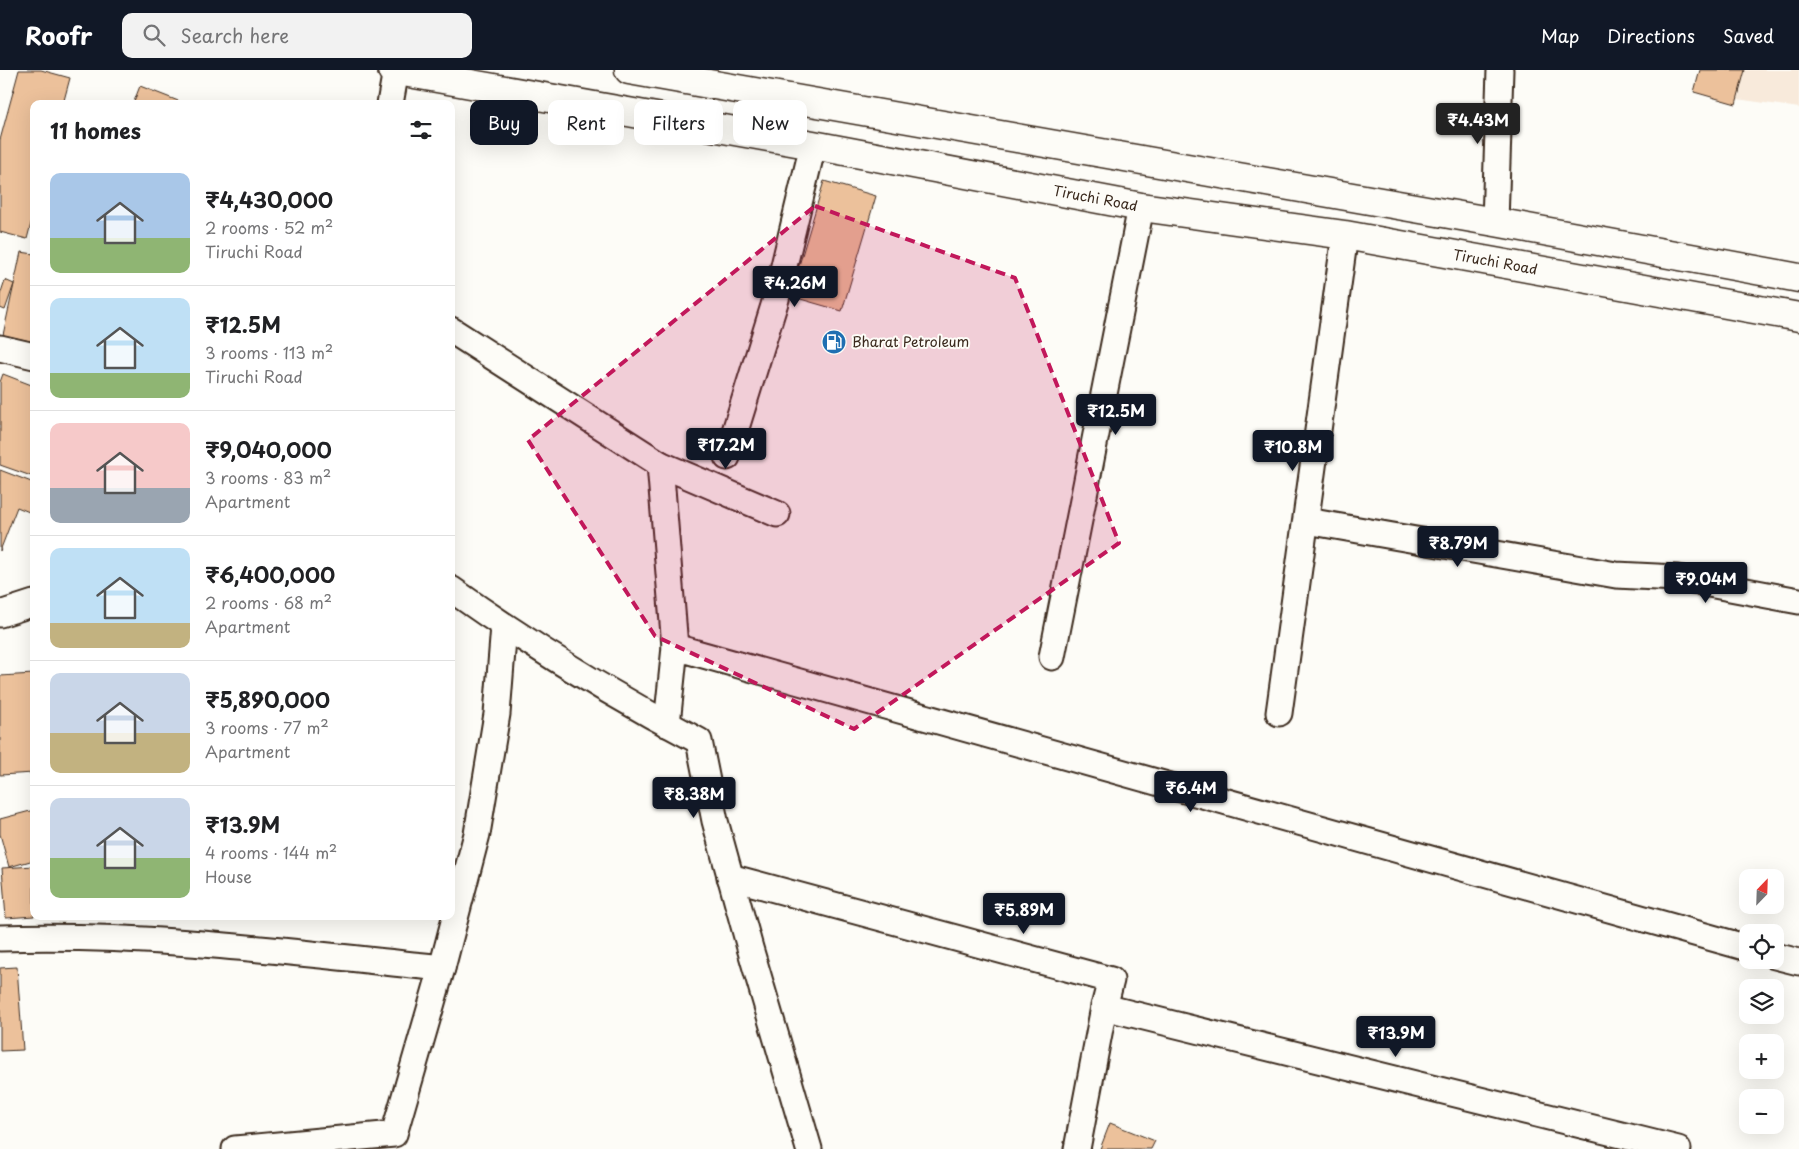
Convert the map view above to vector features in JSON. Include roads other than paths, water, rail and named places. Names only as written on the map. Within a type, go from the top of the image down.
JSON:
[{"type":"highway","name":"Tiruchi Road","points":[[394,70],[813,144],[1141,207],[1344,235],[1799,317]]},
{"type":"highway","points":[[629,70],[1495,222],[1799,278]]},
{"type":"street","points":[[390,100],[394,70]]},
{"type":"street","points":[[1495,222],[1500,70]]},
{"type":"street","points":[[727,457],[776,299],[813,144]]},
{"type":"street","points":[[1052,657],[1141,207]]},
{"type":"street","points":[[1279,713],[1307,521],[1344,235]]},
{"type":"street","points":[[455,333],[660,464],[777,514]]},
{"type":"street","points":[[0,348],[30,355]]},
{"type":"street","points":[[660,464],[675,648],[666,724]]},
{"type":"street","points":[[1307,521],[1616,576],[1677,578],[1799,601]]},
{"type":"street","points":[[455,592],[504,626],[633,706],[698,741],[715,821],[730,877],[810,1149]]},
{"type":"street","points":[[0,614],[30,604]]},
{"type":"street","points":[[455,920],[478,834],[498,714],[504,626]]},
{"type":"street","points":[[675,648],[1739,945]]},
{"type":"street","points":[[730,877],[1111,980],[1104,1007],[1077,1149]]},
{"type":"street","points":[[235,1149],[394,1142],[455,920]]},
{"type":"street","points":[[0,938],[52,936],[208,944],[442,968]]},
{"type":"street","points":[[1784,958],[1799,962]]},
{"type":"street","points":[[1104,1007],[1599,1139],[1678,1149]]},
{"type":"place","name":"Bharat Petroleum","points":[[834,342]]}]
